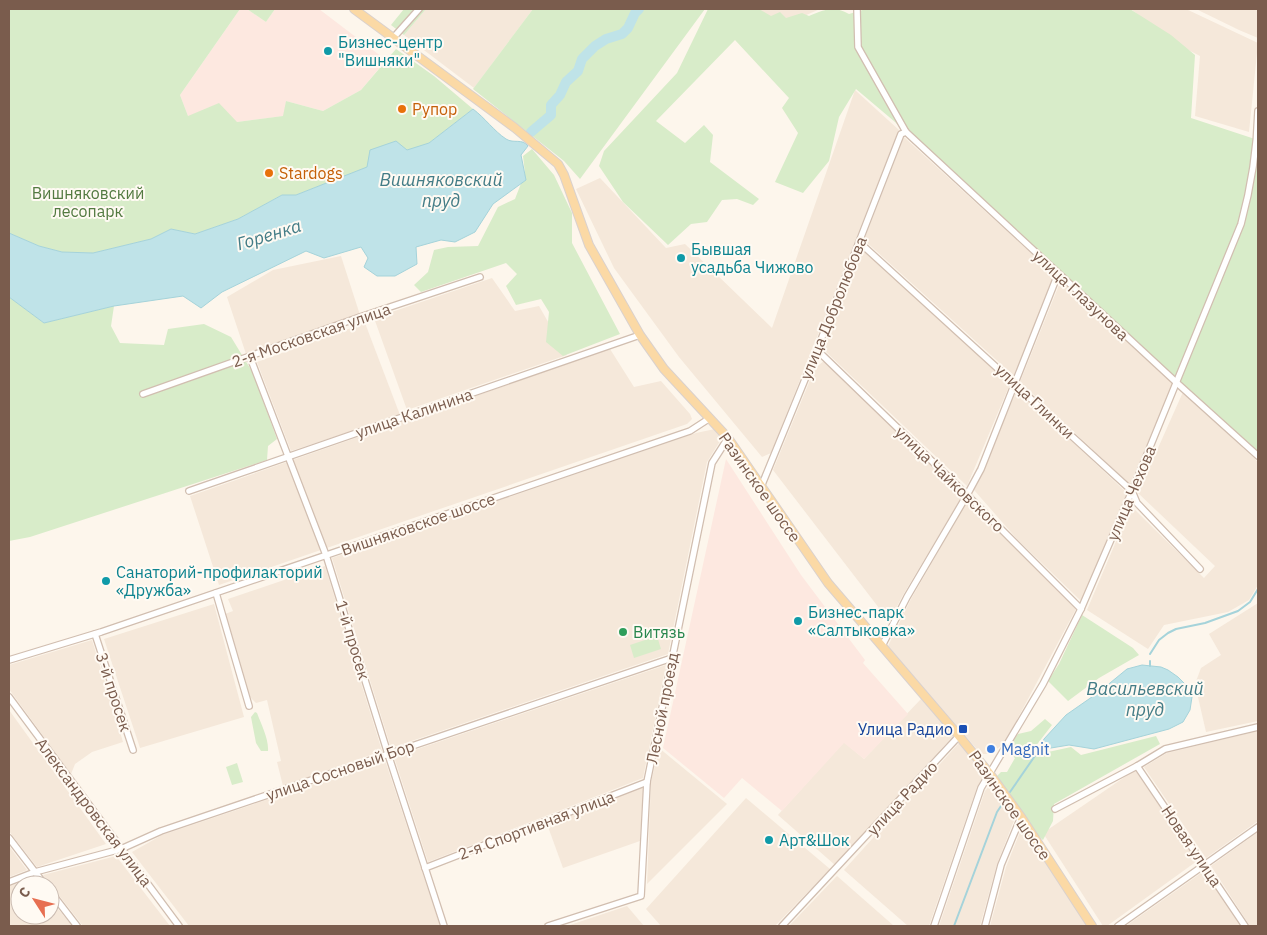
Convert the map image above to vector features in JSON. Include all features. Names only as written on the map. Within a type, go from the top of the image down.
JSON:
[{"type":"main road","name":"Разинское шоссе","points":[[354,9],[522,134],[558,164],[564,175],[589,245],[640,335],[664,369],[728,438],[828,583],[990,774],[1021,817],[1092,926]]},
{"type":"street","points":[[394,37],[418,9]]},
{"type":"street","name":"улица Глазунова","points":[[857,9],[858,47],[906,132],[1058,274],[1258,456]]},
{"type":"street","name":"улица Чехова","points":[[934,926],[981,788],[1048,675],[1081,609],[1177,383],[1241,224],[1247,201],[1257,136],[1258,111]]},
{"type":"street","name":"улица Добролюбова","points":[[761,487],[817,350],[901,134],[906,132]]},
{"type":"street","name":"улица Глинки","points":[[859,242],[1132,491],[1137,502],[1200,569]]},
{"type":"street","points":[[882,646],[907,597],[967,495],[980,469],[1058,274]]},
{"type":"street","name":"2-я Московская улица","points":[[143,394],[480,277]]},
{"type":"street","name":"улица Калинина","points":[[189,491],[640,335]]},
{"type":"street","name":"улица Чайковского","points":[[817,350],[967,495],[1081,609]]},
{"type":"street","name":"1-й просек","points":[[250,357],[326,555],[444,926]]},
{"type":"street","name":"Вишняковское шоссе","points":[[9,660],[95,634],[690,431],[710,418]]},
{"type":"street","name":"Лесной проезд","points":[[548,926],[641,896],[647,782],[712,463],[728,438]]},
{"type":"street","points":[[216,593],[249,706]]},
{"type":"street","name":"3-й просек","points":[[95,634],[134,750]]},
{"type":"street","name":"улица Сосновый Бор","points":[[9,882],[35,872],[121,849],[161,831],[672,658]]},
{"type":"street","name":"Александровская улица","points":[[9,697],[179,926]]},
{"type":"street","points":[[1055,809],[1137,766],[1165,748],[1258,727]]},
{"type":"street","name":"улица Радио","points":[[782,926],[959,736]]},
{"type":"street","name":"Новая улица","points":[[1137,766],[1245,926]]},
{"type":"street","name":"2-я Спортивная улица","points":[[425,868],[647,782]]},
{"type":"street","points":[[985,926],[1001,865],[1021,817]]},
{"type":"street","points":[[1118,926],[1258,827]]},
{"type":"street","points":[[9,838],[37,875]]},
{"type":"street","points":[[60,904],[77,926]]},
{"type":"shaded area","points":[[240,9],[247,9],[266,22],[275,9],[319,9],[386,60],[361,90],[323,111],[286,101],[284,116],[237,122],[188,116],[180,95]]},
{"type":"shaded area","points":[[426,9],[533,9],[474,88],[404,35]]},
{"type":"shaded area","points":[[736,9],[820,9],[752,39]]},
{"type":"shaded area","points":[[1131,9],[1186,9],[1258,43],[1249,132],[1195,116],[1200,56],[1175,43]]},
{"type":"shaded area","points":[[1196,9],[1258,9],[1258,38],[1239,30]]},
{"type":"shaded area","points":[[855,90],[899,130],[771,453],[762,457],[679,357],[614,268],[576,189],[600,178],[666,248],[685,244],[772,328]]},
{"type":"shaded area","points":[[904,137],[1055,275],[1014,376],[864,240]]},
{"type":"shaded area","points":[[862,248],[1010,384],[967,486],[823,349]]},
{"type":"shaded area","points":[[341,256],[360,315],[246,354],[227,297],[273,270]]},
{"type":"shaded area","points":[[492,278],[515,311],[539,306],[567,355],[407,410],[374,318]]},
{"type":"shaded area","points":[[1061,280],[1173,383],[1130,484],[1020,382]]},
{"type":"shaded area","points":[[365,323],[400,415],[291,451],[257,362]]},
{"type":"shaded area","points":[[610,349],[634,387],[661,381],[690,414],[692,419],[687,424],[219,585],[190,496]]},
{"type":"shaded area","points":[[824,361],[963,495],[889,621],[773,470],[815,368]]},
{"type":"shaded area","points":[[1017,390],[1127,493],[1081,601],[1017,539],[974,490]]},
{"type":"shaded area","points":[[1183,392],[1258,462],[1258,585],[1249,600],[1228,612],[1164,625],[1148,649],[1087,610],[1131,506],[1204,578],[1215,566],[1138,493]]},
{"type":"shaded area","points":[[715,429],[722,438],[707,462],[668,654],[391,748],[332,558],[696,433]]},
{"type":"shaded area","points":[[726,459],[801,575],[865,660],[863,663],[908,714],[864,759],[844,743],[782,811],[742,778],[724,798],[663,748]]},
{"type":"shaded area","points":[[968,500],[1076,609],[1004,744],[989,754],[981,754],[888,646],[911,599]]},
{"type":"shaded area","points":[[325,566],[382,751],[283,786],[277,762],[281,761],[267,700],[256,703],[249,696],[225,614],[233,611],[228,599]]},
{"type":"shaded area","points":[[1258,603],[1258,721],[1206,732],[1195,684],[1201,668],[1221,655],[1209,634]]},
{"type":"shaded area","points":[[214,604],[244,717],[140,748],[104,639]]},
{"type":"shaded area","points":[[92,640],[123,742],[92,752],[75,764],[71,774],[9,689],[9,665]]},
{"type":"shaded area","points":[[666,665],[643,778],[428,862],[394,757]]},
{"type":"shaded area","points":[[921,699],[953,736],[835,865],[778,815],[844,742],[864,759]]},
{"type":"shaded area","points":[[9,710],[106,844],[37,867],[9,831]]},
{"type":"shaded area","points":[[1258,731],[1258,821],[1206,858],[1144,767],[1167,753]]},
{"type":"shaded area","points":[[959,743],[986,775],[977,787],[929,926],[908,926],[844,870]]},
{"type":"shaded area","points":[[659,748],[727,804],[647,884],[651,782]]},
{"type":"shaded area","points":[[385,760],[440,926],[189,926],[132,852],[162,835]]},
{"type":"shaded area","points":[[1135,770],[1197,861],[1107,926],[1103,926],[1043,833]]},
{"type":"shaded area","points":[[992,783],[1015,818],[997,864],[980,926],[939,926],[985,791]]},
{"type":"shaded area","points":[[643,787],[640,841],[563,868],[547,824]]},
{"type":"shaded area","points":[[746,798],[830,869],[775,926],[661,926],[646,909]]},
{"type":"shaded area","points":[[1022,827],[1087,926],[990,926],[1006,867]]},
{"type":"shaded area","points":[[1258,832],[1258,926],[1250,926],[1211,866]]},
{"type":"shaded area","points":[[9,846],[27,870],[10,875],[9,877]]},
{"type":"shaded area","points":[[116,856],[170,926],[83,926],[60,897],[60,875],[43,875]]},
{"type":"shaded area","points":[[1204,871],[1241,926],[1126,926]]},
{"type":"shaded area","points":[[837,876],[894,926],[789,926]]},
{"type":"shaded area","points":[[9,886],[10,925],[60,925],[60,911],[72,926],[9,926]]},
{"type":"shaded area","points":[[627,906],[644,926],[567,926]]},
{"type":"green space","name":"Вишняковский лесопарк","points":[[9,9],[240,9],[180,95],[188,116],[219,103],[237,122],[283,116],[286,101],[323,111],[361,90],[396,49],[434,76],[473,109],[429,143],[296,195],[282,195],[238,219],[195,234],[171,229],[151,239],[93,253],[62,252],[39,246],[9,233]]},
{"type":"green space","points":[[247,9],[275,9],[266,22]]},
{"type":"green space","points":[[404,9],[426,9],[404,35],[391,25]]},
{"type":"green space","points":[[533,9],[705,9],[580,179],[564,161],[473,89]]},
{"type":"green space","points":[[708,9],[759,9],[771,16],[780,12],[786,18],[802,13],[809,16],[824,10],[834,9],[849,14],[866,9],[1130,9],[1171,35],[1195,55],[1191,118],[1258,140],[1258,455],[1058,274],[955,174],[920,147],[895,122],[856,89],[839,117],[829,161],[803,193],[775,182],[798,133],[782,108],[789,98],[735,40],[656,121],[685,143],[704,125],[713,135],[710,162],[759,199],[753,205],[737,199],[722,200],[707,222],[691,224],[668,245],[623,202],[599,166],[604,151],[677,73]]},
{"type":"green space","points":[[532,149],[554,175],[572,213],[572,243],[620,334],[563,356],[546,342],[549,312],[541,299],[516,305],[506,286],[517,274],[506,263],[421,292],[414,285],[428,272],[434,250],[448,247],[478,246],[498,207],[515,199],[525,173],[523,156]]},
{"type":"green space","points":[[9,297],[44,323],[114,306],[111,326],[120,343],[164,345],[168,329],[204,324],[231,337],[253,373],[277,439],[268,446],[267,460],[30,537],[9,541]]},
{"type":"green space","points":[[1082,615],[1133,648],[1139,655],[1099,678],[1068,701],[1048,681],[1059,664]]},
{"type":"green space","points":[[657,636],[661,649],[634,658],[630,645]]},
{"type":"green space","points":[[255,712],[264,732],[268,751],[261,751],[256,743],[251,717]]},
{"type":"green space","points":[[1045,719],[1052,725],[1035,747],[1039,754],[1071,747],[1081,755],[1156,736],[1160,744],[1054,804],[1053,821],[1043,840],[1036,834],[997,776],[1001,772],[1007,772],[1015,758],[1006,751],[1018,734],[1031,731]]},
{"type":"green space","points":[[237,763],[243,782],[232,785],[226,767]]},
{"type":"water","name":"Вишняковский пруд","points":[[473,109],[506,139],[523,142],[528,146],[521,155],[526,180],[493,204],[475,232],[455,242],[441,240],[416,247],[417,264],[395,276],[377,276],[364,267],[368,258],[361,247],[324,258],[306,251],[222,292],[201,308],[183,296],[114,306],[44,323],[9,297],[9,233],[39,246],[62,252],[93,253],[151,239],[171,229],[195,234],[238,219],[282,195],[296,195],[367,167],[370,150],[396,141],[407,150],[429,143]]},
{"type":"water","name":"Васильевский пруд","points":[[1142,665],[1161,667],[1168,670],[1189,688],[1192,697],[1190,710],[1183,722],[1169,729],[1094,749],[1069,745],[1039,750],[1044,739],[1066,715],[1099,692],[1127,669]]},
{"type":"waterway","name":"Горенка","points":[[531,132],[551,115],[551,105],[560,95],[566,82],[578,71],[582,59],[595,46],[606,39],[622,34],[628,28],[639,9]]},
{"type":"waterway","points":[[1150,654],[1159,640],[1168,633],[1176,629],[1205,623],[1238,611],[1250,602],[1258,589]]},
{"type":"waterway","points":[[1150,661],[1150,666]]},
{"type":"waterway","points":[[1010,792],[1039,750]]},
{"type":"waterway","points":[[954,926],[997,812],[1005,800]]},
{"type":"place","name":"Бизнес-центр \"Вишняки\"","points":[[328,51]]},
{"type":"place","name":"Рупор","points":[[402,109]]},
{"type":"place","name":"Stardogs","points":[[269,173]]},
{"type":"place","name":"Бывшая усадьба Чижово","points":[[681,258]]},
{"type":"place","name":"Санаторий-профилакторий «Дружба»","points":[[106,581]]},
{"type":"place","name":"Бизнес-парк «Салтыковка»","points":[[798,621]]},
{"type":"place","name":"Витязь","points":[[623,632]]},
{"type":"place","name":"Улица Радио","points":[[963,729]]},
{"type":"place","name":"Magnit","points":[[991,749]]},
{"type":"place","name":"Арт&Шок","points":[[769,840]]}]
